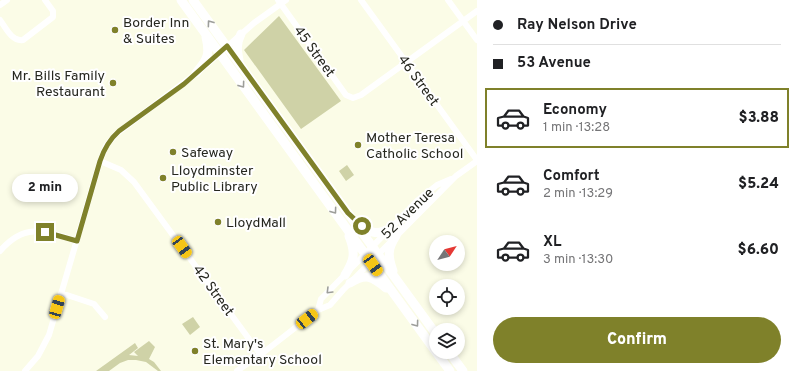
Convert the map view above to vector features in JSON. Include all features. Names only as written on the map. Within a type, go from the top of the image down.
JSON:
[{"type":"highway","points":[[181,0],[429,342]]},
{"type":"highway","points":[[193,0],[429,325]]},
{"type":"highway","points":[[196,73],[208,55],[205,33]]},
{"type":"highway","points":[[240,64],[237,42],[241,34]]},
{"type":"highway","points":[[313,192],[316,192],[324,198]]},
{"type":"highway","points":[[348,213],[365,228],[373,232],[378,233],[393,227]]},
{"type":"highway","points":[[343,224],[352,243],[353,253],[353,260],[348,279],[368,276],[381,284],[395,296]]},
{"type":"highway","points":[[396,236],[390,244],[389,260],[396,280]]},
{"type":"highway","points":[[441,359],[450,371]]},
{"type":"highway","points":[[455,359],[463,371]]},
{"type":"street","points":[[0,5],[6,0]]},
{"type":"street","points":[[0,20],[13,38],[18,41],[23,40],[53,17],[53,11],[45,0]]},
{"type":"street","name":"46 Street","points":[[361,0],[477,160]]},
{"type":"street","points":[[448,0],[477,40]]},
{"type":"street","points":[[25,371],[38,356],[49,335],[100,161],[106,146],[116,134],[196,73],[281,1]]},
{"type":"street","name":"45 Street","points":[[281,1],[346,95],[351,98],[355,98],[406,62]]},
{"type":"street","points":[[406,62],[477,11]]},
{"type":"street","name":"52 Avenue","points":[[375,251],[396,236],[456,176],[477,160]]},
{"type":"street","name":"42 Street","points":[[100,161],[120,170],[134,182],[260,354]]},
{"type":"street","name":"52 Avenue","points":[[236,371],[318,310],[330,305],[348,279],[375,251],[393,227],[425,194],[437,185],[456,176]]},
{"type":"street","points":[[0,251],[15,238],[31,232],[45,232],[77,241]]},
{"type":"street","name":"52 Avenue","points":[[318,310],[321,299],[348,279],[368,258]]},
{"type":"street","points":[[61,293],[94,304],[105,317]]},
{"type":"green space","points":[[279,16],[341,101],[301,129],[244,50]]},
{"type":"green space","points":[[347,165],[354,175],[346,181],[339,171]]},
{"type":"green space","points":[[193,317],[200,327],[190,335],[182,324]]},
{"type":"green space","points":[[149,341],[155,347],[149,359],[154,362],[161,371],[158,371],[146,362],[128,360],[120,363],[109,371],[96,371],[135,343],[138,348],[129,355],[138,356],[134,352]]},
{"type":"place","name":"Border Inn & Suites","points":[[115,30]]},
{"type":"place","name":"Mr. Bills Family Restaurant","points":[[113,83]]},
{"type":"place","name":"Mother Teresa Catholic School","points":[[358,145]]},
{"type":"place","name":"Safeway","points":[[173,152]]},
{"type":"place","name":"Lloydminster Public Library","points":[[163,178]]},
{"type":"place","name":"LloydMall","points":[[218,222]]},
{"type":"place","name":"St. Mary's Elementary School","points":[[195,351]]},
{"type":"route","points":[[45,232],[77,241],[100,161],[110,140],[119,131],[184,84],[227,46],[348,213],[362,226]]}]
